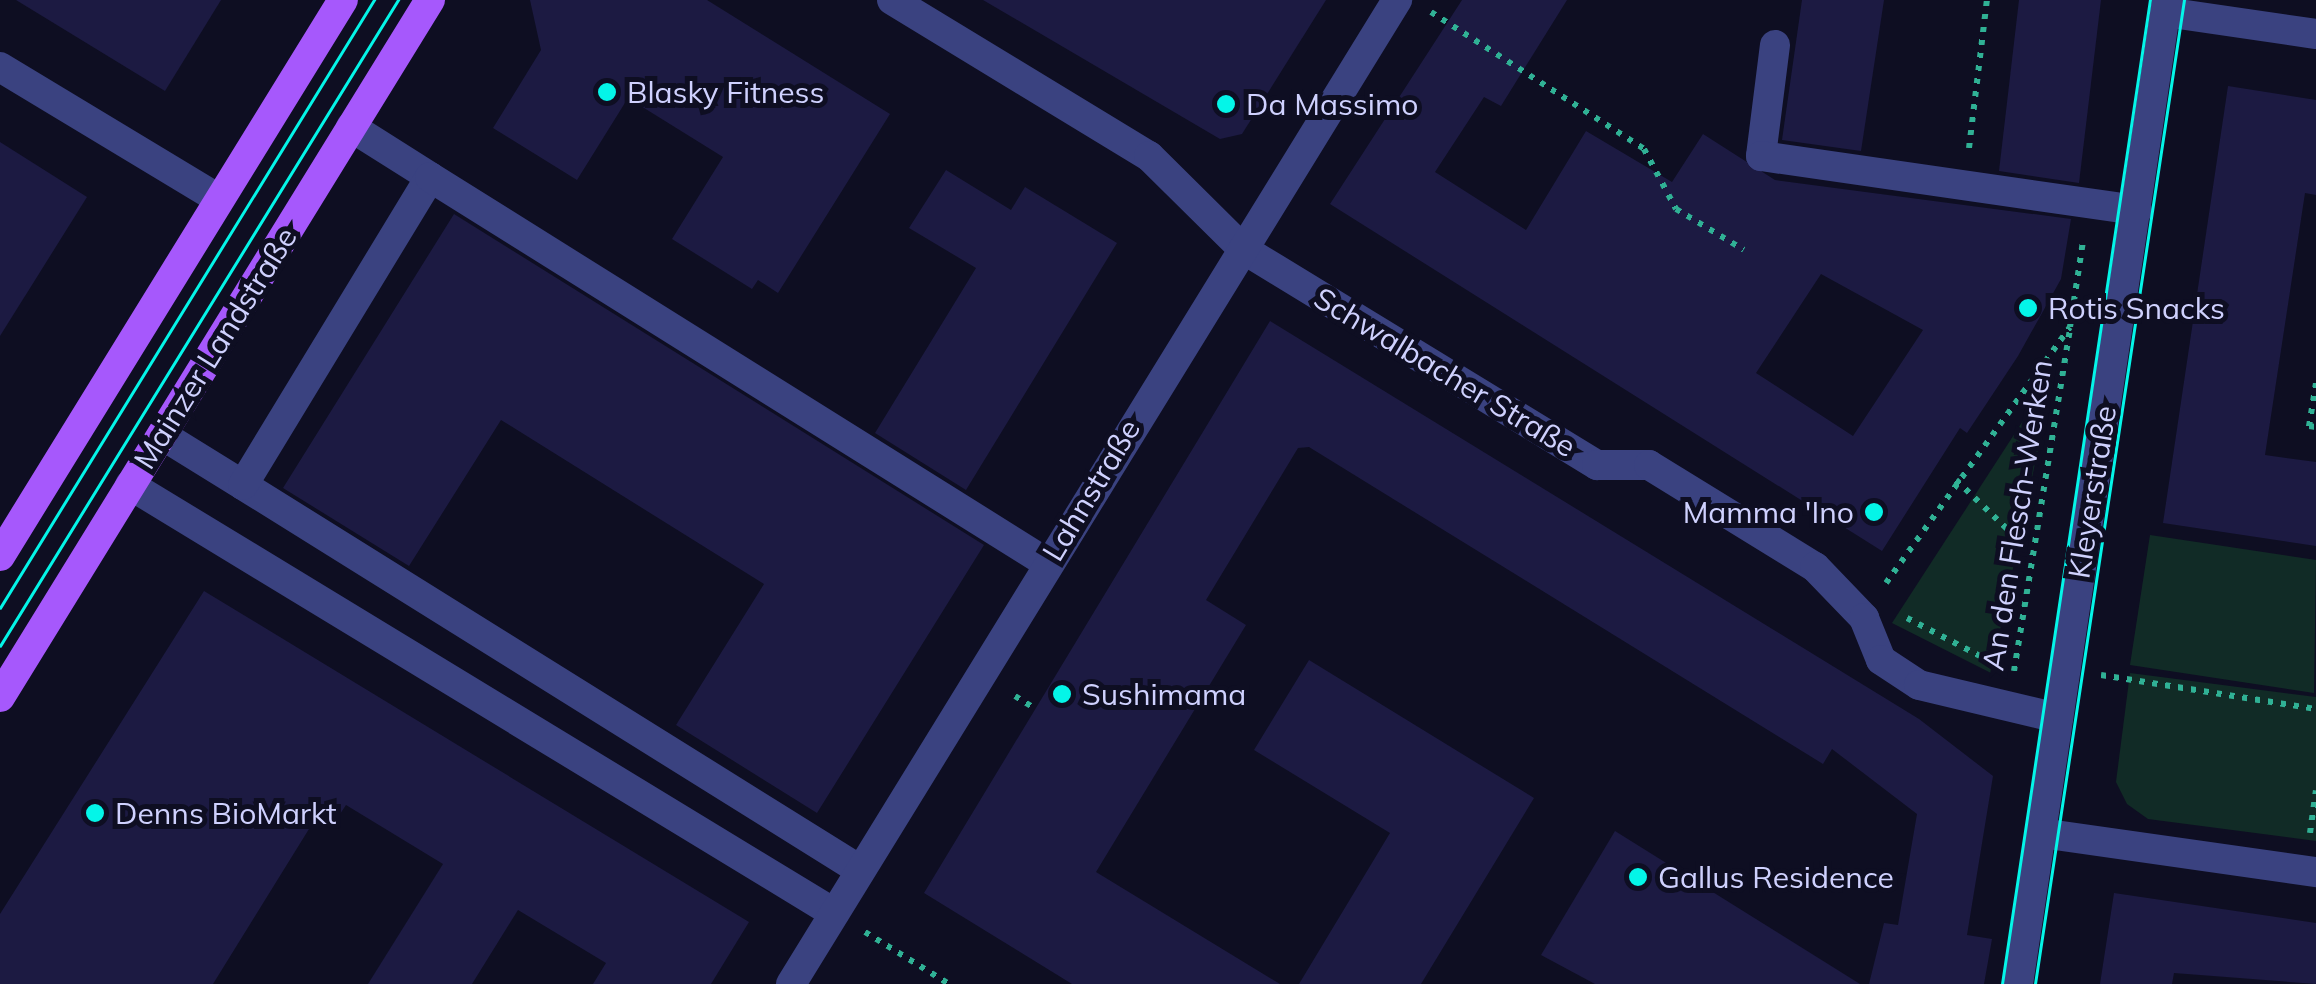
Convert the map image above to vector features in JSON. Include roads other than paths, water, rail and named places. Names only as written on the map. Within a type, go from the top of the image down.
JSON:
[{"type":"main road","points":[[0,556],[343,0]]},
{"type":"main road","name":"Mainzer Landstraße","points":[[0,697],[430,0]]},
{"type":"street","name":"Schwalbacher Straße","points":[[892,0],[1149,156],[1243,249],[1597,465],[1649,465],[1815,567],[1869,610],[1881,660],[1920,685],[2008,710],[2058,718]]},
{"type":"street","name":"Lahnstraße","points":[[791,984],[1397,0]]},
{"type":"street","points":[[2166,6],[2316,34]]},
{"type":"street","name":"Kleyerstraße","points":[[2018,984],[2166,6]]},
{"type":"street","points":[[1774,45],[1761,156],[2136,210]]},
{"type":"street","points":[[0,67],[219,199]]},
{"type":"street","points":[[351,127],[1047,563]]},
{"type":"street","points":[[243,485],[430,177]]},
{"type":"street","points":[[162,436],[860,870]]},
{"type":"street","points":[[130,486],[834,912]]},
{"type":"street","points":[[2040,832],[2316,872]]},
{"type":"tram line","points":[[0,608],[374,0]]},
{"type":"tram line","points":[[0,646],[398,0]]},
{"type":"tram line","points":[[2002,984],[2150,0]]},
{"type":"tram line","points":[[2035,984],[2184,0]]},
{"type":"place","name":"Blasky Fitness","points":[[607,92]]},
{"type":"place","name":"Da Massimo","points":[[1226,104]]},
{"type":"place","name":"Rotis Snacks","points":[[2028,308]]},
{"type":"place","name":"Mamma 'Ino","points":[[1874,512]]},
{"type":"place","name":"Sushimama","points":[[1062,694]]},
{"type":"place","name":"Denns BioMarkt","points":[[95,813]]},
{"type":"place","name":"Gallus Residence","points":[[1638,877]]}]
